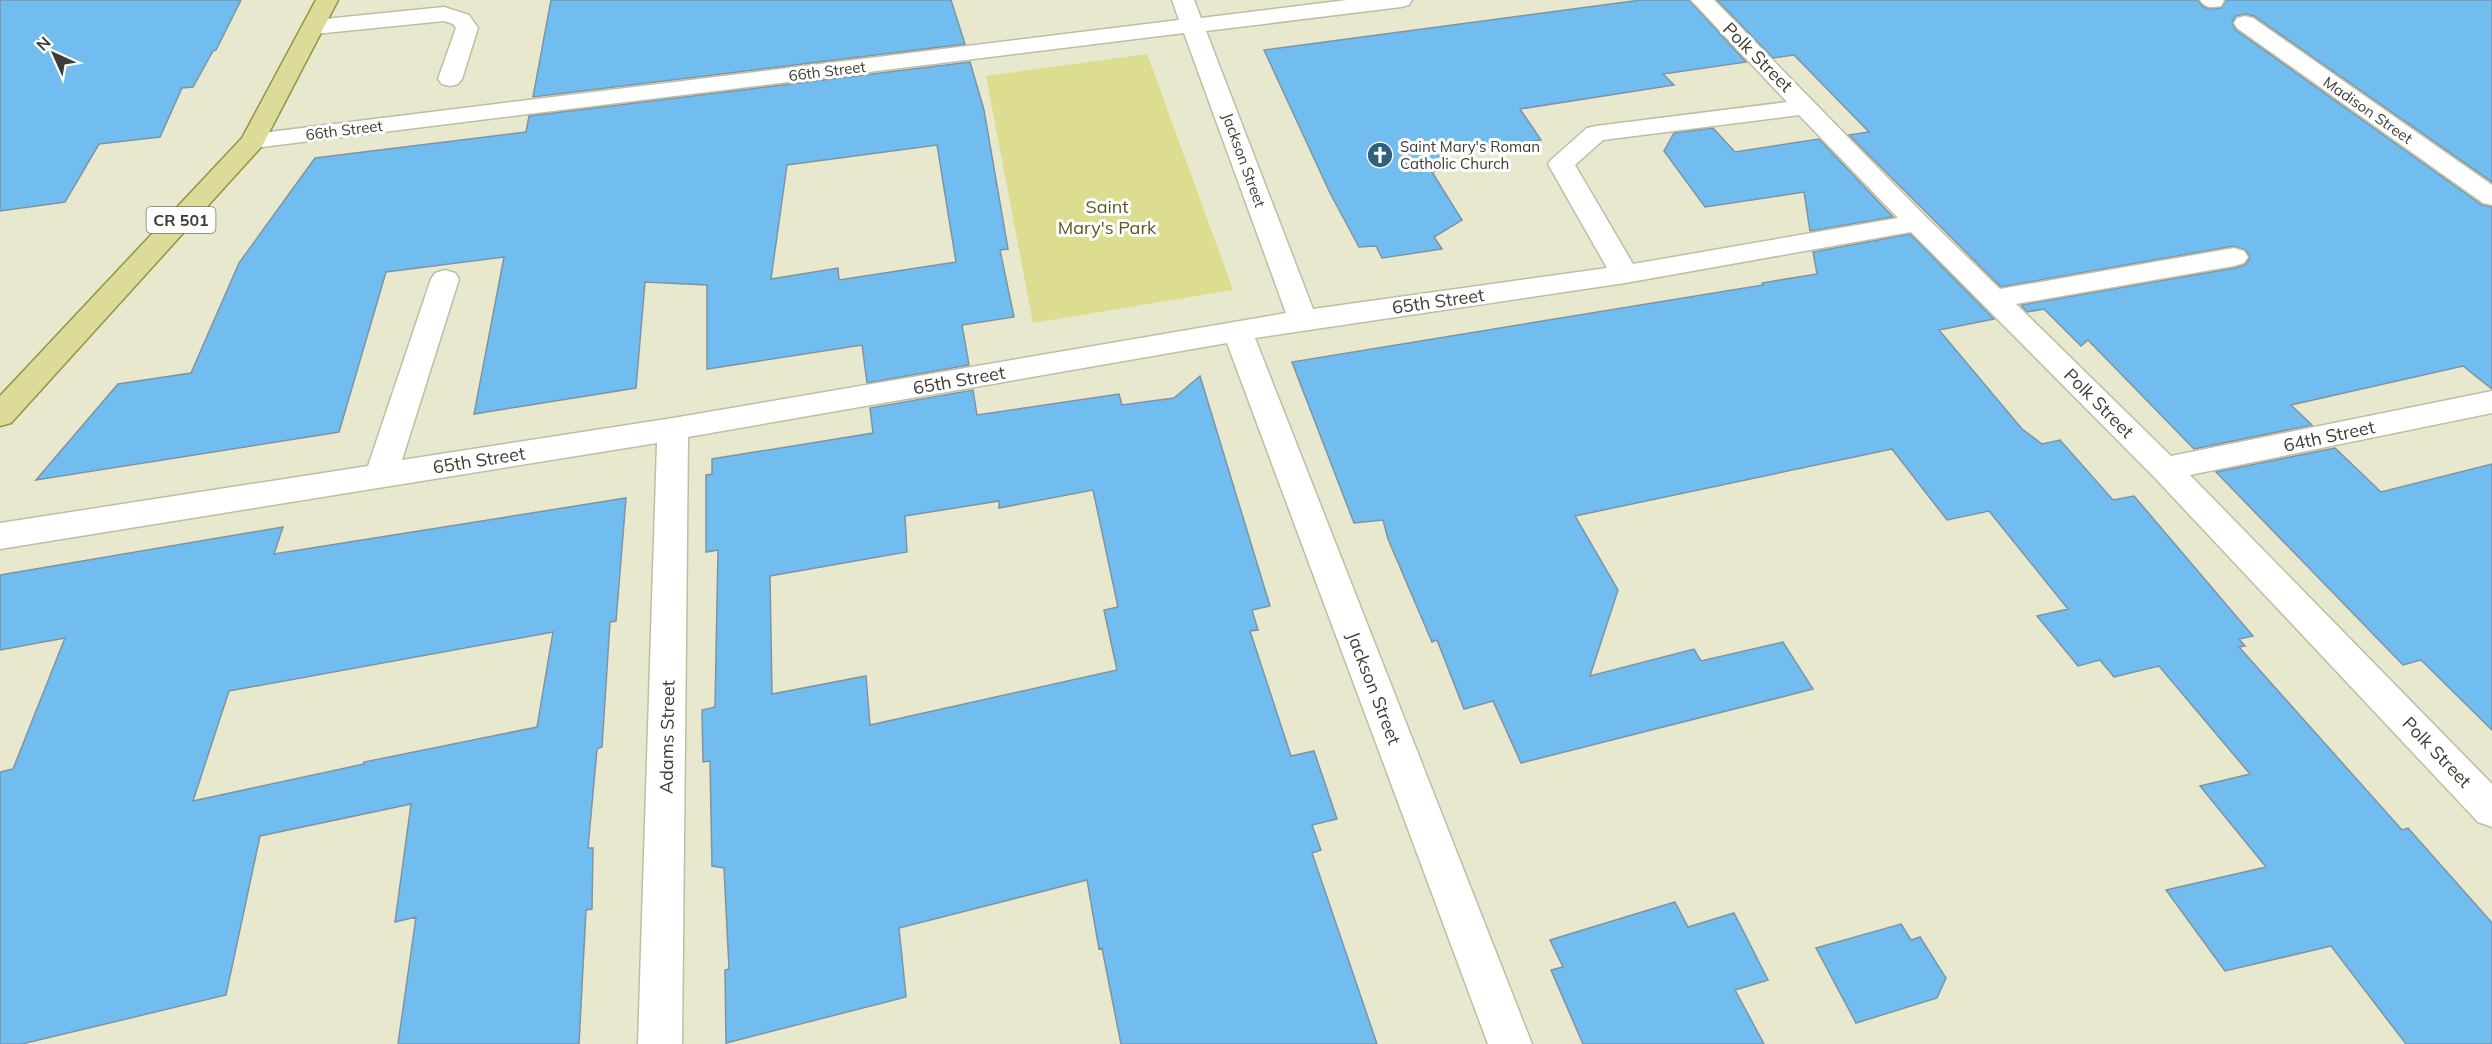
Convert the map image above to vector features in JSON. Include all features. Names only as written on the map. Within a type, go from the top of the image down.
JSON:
[{"type":"main road","name":"CR 501","points":[[0,415],[253,141],[315,27],[327,0]]},
{"type":"street","name":"Jackson Street","points":[[1183,0],[1304,320]]},
{"type":"street","name":"66th Street","points":[[253,141],[1401,0]]},
{"type":"street","name":"Polk Street","points":[[1702,0],[1917,223],[2165,470],[2492,810]]},
{"type":"street","points":[[315,27],[444,14],[458,16],[465,21],[467,28],[450,79]]},
{"type":"street","name":"Madison Street","points":[[2245,23],[2492,197]]},
{"type":"street","points":[[1625,274],[1561,164],[1596,133],[1807,107]]},
{"type":"street","name":"65th Street","points":[[0,536],[673,429],[1304,320],[1625,274],[1917,223]]},
{"type":"street","points":[[1995,299],[2234,257]]},
{"type":"street","points":[[381,475],[445,279]]},
{"type":"street","name":"Jackson Street","points":[[1238,332],[1510,1044]]},
{"type":"street","name":"64th Street","points":[[2165,470],[2492,402]]},
{"type":"street","name":"Adams Street","points":[[660,1044],[673,429]]},
{"type":"green space","name":"Saint Mary's Park","points":[[1147,54],[1233,290],[1033,323],[986,76]]},
{"type":"building","points":[[0,0],[241,0],[216,50],[213,51],[193,87],[182,88],[160,137],[99,144],[65,202],[0,211]]},
{"type":"building","points":[[551,0],[951,0],[965,44],[533,97]]},
{"type":"building","points":[[1641,0],[1689,0],[1746,62],[1663,74],[1674,85],[1520,109],[1541,140],[1445,154],[1454,168],[1432,172],[1462,220],[1434,237],[1442,249],[1382,258],[1376,246],[1359,247],[1330,193],[1264,50]]},
{"type":"building","points":[[1717,0],[2198,0],[2203,7],[2212,9],[2221,8],[2226,0],[2492,0],[2492,182],[2254,16],[2246,14],[2236,16],[2232,22],[2236,30],[2482,205],[2492,207],[2492,389],[2463,366],[2291,405],[2312,425],[2194,449],[2088,340],[2081,346],[2044,309],[2027,312],[2021,305],[2235,268],[2245,265],[2250,258],[2246,250],[2234,246],[2001,287],[1849,135],[1869,132],[1794,55],[1773,58]]},
{"type":"building","points":[[970,62],[984,110],[1008,249],[1000,250],[1014,317],[962,325],[969,365],[867,383],[862,345],[707,369],[707,285],[645,282],[636,388],[474,414],[504,257],[386,272],[339,432],[36,480],[118,384],[191,373],[239,263],[315,158],[526,132],[529,116]],"holes":[[[937,145],[956,262],[839,280],[838,268],[771,279],[787,165]]]},
{"type":"building","points":[[1713,128],[1735,152],[1819,139],[1893,217],[1810,231],[1804,192],[1705,207],[1664,151],[1674,133]]},
{"type":"building","points":[[1910,234],[1994,319],[1939,330],[2022,429],[2042,444],[2060,440],[2113,500],[2134,496],[2253,636],[2239,639],[2245,646],[2239,647],[2402,830],[2408,828],[2492,923],[2492,1044],[2406,1044],[2331,946],[2225,971],[2166,890],[2266,867],[2200,786],[2250,774],[2159,666],[2114,677],[2100,660],[2078,666],[2037,616],[2068,609],[1989,511],[1947,520],[1892,449],[1575,516],[1618,590],[1590,676],[1694,649],[1701,661],[1783,642],[1813,689],[1521,763],[1493,701],[1464,709],[1437,640],[1432,642],[1388,539],[1383,520],[1354,523],[1292,362],[1763,285],[1762,283],[1817,274],[1813,252]]},
{"type":"building","points":[[1200,376],[1270,606],[1252,610],[1258,630],[1250,631],[1291,756],[1314,751],[1337,819],[1312,825],[1321,850],[1312,853],[1377,1044],[1121,1044],[1102,948],[1099,949],[1087,880],[899,928],[906,997],[726,1043],[725,970],[729,969],[724,868],[712,866],[710,761],[703,762],[702,710],[715,707],[718,550],[706,552],[706,475],[712,474],[712,459],[873,433],[870,408],[973,390],[977,415],[1119,394],[1122,405],[1174,398]],"holes":[[[1093,490],[1118,607],[1104,610],[1117,670],[870,725],[866,676],[772,694],[770,576],[907,552],[905,516],[999,501],[999,508]]]},
{"type":"building","points":[[2335,448],[2381,492],[2492,464],[2492,730],[2421,660],[2403,665],[2216,472]]},
{"type":"building","points":[[626,498],[616,621],[610,622],[602,747],[597,749],[588,848],[593,848],[592,909],[586,910],[579,1044],[398,1044],[416,917],[395,922],[411,804],[260,836],[226,995],[22,1044],[0,1044],[0,772],[13,769],[65,638],[0,650],[0,575],[283,527],[274,554]],"holes":[[[553,632],[537,727],[364,762],[364,764],[193,801],[229,691]]]},
{"type":"building","points":[[1675,902],[1688,927],[1734,913],[1768,980],[1735,990],[1764,1044],[1583,1044],[1551,970],[1563,967],[1550,940]]},
{"type":"building","points":[[1901,924],[1911,940],[1920,937],[1946,978],[1937,998],[1856,1023],[1816,948]]},
{"type":"place","name":"Saint Mary's Roman Catholic Church","points":[[1380,155]]}]
